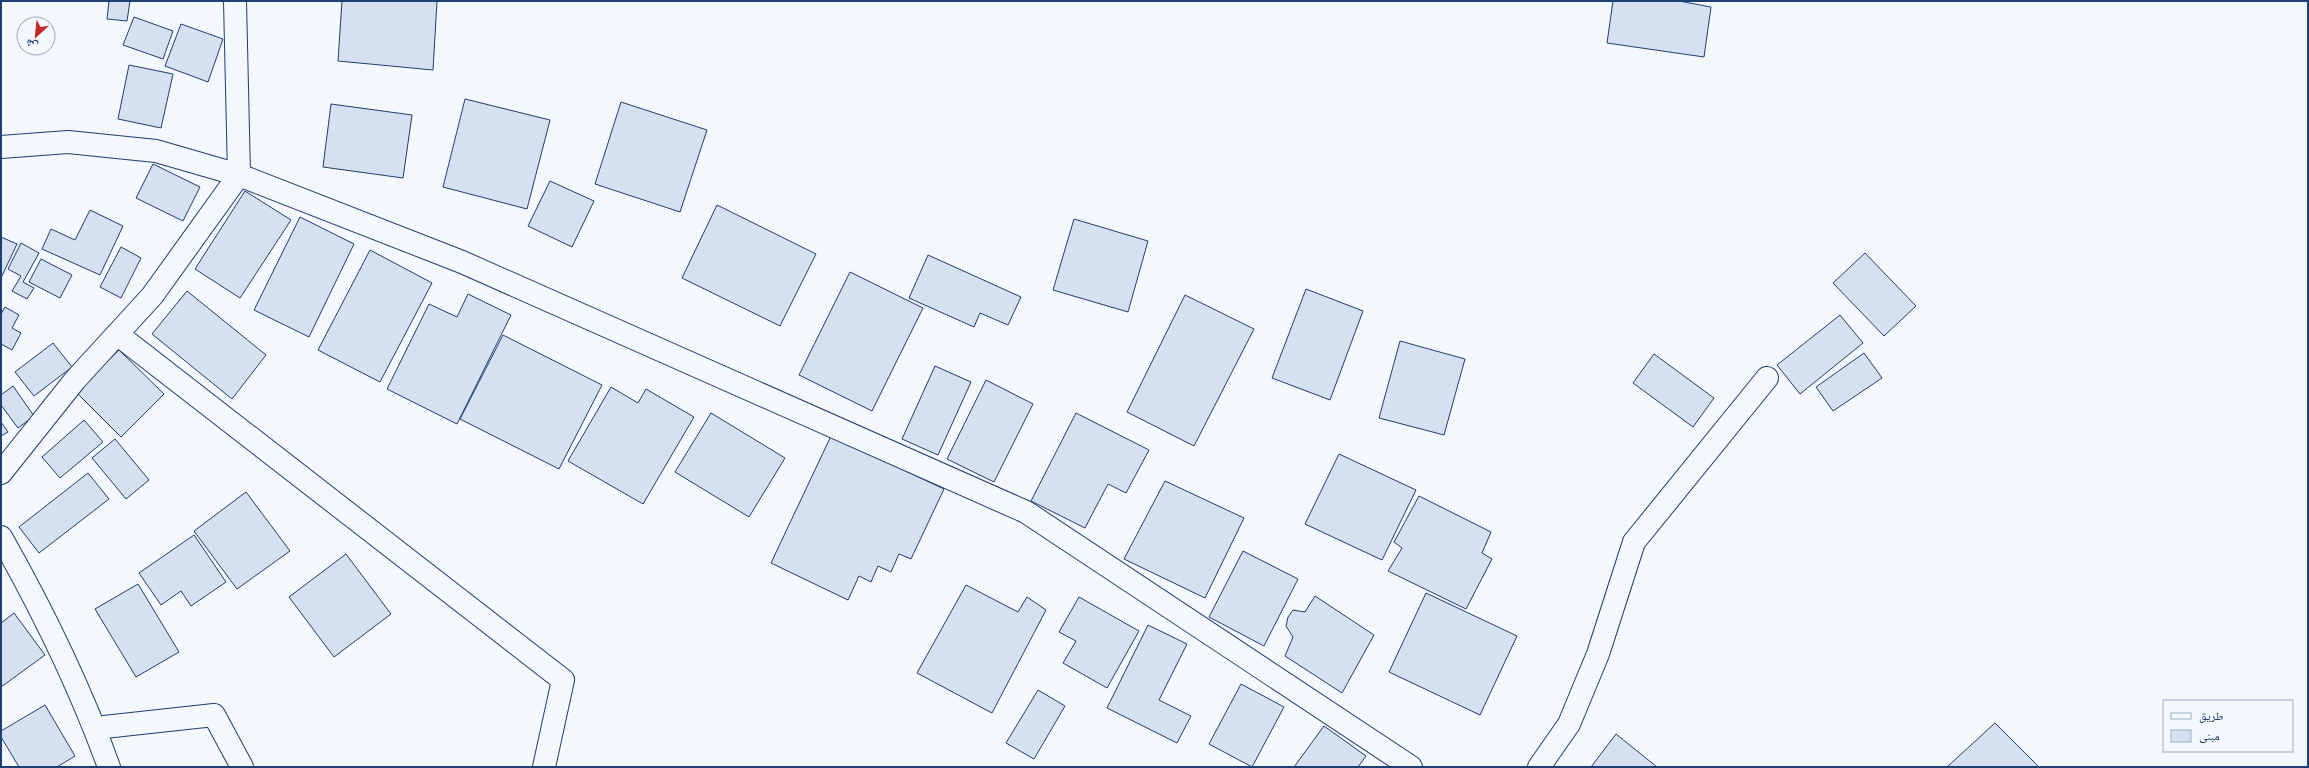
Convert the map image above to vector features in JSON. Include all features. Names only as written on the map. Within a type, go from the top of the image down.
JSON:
[{"type":"street","points":[[1,473],[75,380],[152,296],[239,175],[235,1]]},
{"type":"street","points":[[1,147],[68,142],[156,151],[239,175],[462,262],[1026,512],[1411,767]]},
{"type":"street","points":[[117,334],[563,680],[544,767]]},
{"type":"street","points":[[1539,767],[1570,724],[1598,654],[1634,542],[1767,378]]},
{"type":"street","points":[[1,537],[41,609],[95,728],[109,767]]},
{"type":"street","points":[[95,728],[214,715],[242,767]]},
{"type":"building","points":[[109,1],[130,1],[127,21],[107,19]]},
{"type":"building","points":[[342,1],[437,1],[433,70],[338,61]]},
{"type":"building","points":[[1613,1],[1679,1],[1711,7],[1704,57],[1607,43]]},
{"type":"building","points":[[134,17],[173,31],[163,59],[123,45]]},
{"type":"building","points":[[181,24],[223,39],[208,82],[165,66]]},
{"type":"building","points":[[129,65],[173,74],[161,128],[118,119]]},
{"type":"building","points":[[465,99],[550,120],[527,209],[443,187]]},
{"type":"building","points":[[621,102],[707,130],[680,212],[595,184]]},
{"type":"building","points":[[331,104],[412,115],[403,178],[323,167]]},
{"type":"building","points":[[153,164],[200,187],[183,221],[136,198]]},
{"type":"building","points":[[550,181],[594,201],[572,247],[528,226]]},
{"type":"building","points":[[245,191],[291,220],[240,298],[195,269]]},
{"type":"building","points":[[717,205],[816,254],[780,326],[682,278]]},
{"type":"building","points":[[90,210],[123,226],[100,275],[42,249],[51,229],[75,240]]},
{"type":"building","points":[[300,217],[354,244],[309,337],[254,310]]},
{"type":"building","points":[[1074,219],[1148,241],[1128,312],[1053,290]]},
{"type":"building","points":[[1,237],[17,244],[1,278]]},
{"type":"building","points":[[21,243],[39,253],[23,282],[34,288],[27,299],[12,291],[21,276],[8,269]]},
{"type":"building","points":[[121,247],[141,258],[121,298],[100,287]]},
{"type":"building","points":[[370,250],[432,283],[380,382],[318,350]]},
{"type":"building","points":[[1865,253],[1916,306],[1884,336],[1833,283]]},
{"type":"building","points":[[928,255],[1021,297],[1008,325],[980,313],[974,327],[909,298]]},
{"type":"building","points":[[41,259],[72,275],[60,298],[29,282]]},
{"type":"building","points":[[850,272],[923,308],[872,411],[799,375]]},
{"type":"building","points":[[1306,289],[1363,311],[1330,400],[1272,378]]},
{"type":"building","points":[[187,291],[266,355],[232,399],[152,334]]},
{"type":"building","points":[[468,294],[511,315],[457,424],[387,389],[429,304],[457,317]]},
{"type":"building","points":[[1185,295],[1254,329],[1194,446],[1127,412]]},
{"type":"building","points":[[5,307],[19,315],[12,328],[21,333],[12,350],[1,344],[1,314]]},
{"type":"building","points":[[1840,315],[1863,343],[1800,394],[1777,365]]},
{"type":"building","points":[[503,335],[602,385],[559,469],[460,419]]},
{"type":"building","points":[[1400,341],[1465,359],[1444,435],[1379,418]]},
{"type":"building","points":[[53,343],[72,367],[34,396],[15,372]]},
{"type":"building","points":[[119,350],[164,394],[121,437],[76,392]]},
{"type":"building","points":[[1864,353],[1882,378],[1833,411],[1816,387]]},
{"type":"building","points":[[1654,354],[1714,398],[1693,427],[1633,383]]},
{"type":"building","points":[[935,366],[971,382],[938,455],[902,439]]},
{"type":"building","points":[[986,380],[1033,404],[994,482],[947,459]]},
{"type":"building","points":[[13,386],[34,416],[18,428],[1,405],[1,395]]},
{"type":"building","points":[[611,387],[638,403],[646,389],[694,417],[643,504],[568,461]]},
{"type":"building","points":[[711,413],[785,458],[749,517],[675,472]]},
{"type":"building","points":[[1076,413],[1149,450],[1126,493],[1108,484],[1085,528],[1031,501]]},
{"type":"building","points":[[84,420],[103,442],[60,478],[42,457]]},
{"type":"building","points":[[1,422],[8,432],[1,436]]},
{"type":"building","points":[[831,436],[944,489],[911,559],[899,554],[891,572],[878,566],[871,582],[859,576],[848,600],[771,563]]},
{"type":"building","points":[[115,439],[149,480],[126,499],[92,458]]},
{"type":"building","points":[[1339,454],[1416,490],[1382,560],[1305,524]]},
{"type":"building","points":[[88,473],[109,499],[39,553],[19,527]]},
{"type":"building","points":[[1165,481],[1244,518],[1205,598],[1124,559]]},
{"type":"building","points":[[246,492],[290,551],[237,589],[194,531]]},
{"type":"building","points":[[1419,496],[1491,532],[1482,553],[1492,559],[1466,609],[1388,571],[1402,548],[1394,542]]},
{"type":"building","points":[[194,535],[226,582],[191,606],[181,591],[161,605],[139,573]]},
{"type":"building","points":[[1243,551],[1298,579],[1264,646],[1209,617]]},
{"type":"building","points":[[346,554],[391,614],[334,657],[289,597]]},
{"type":"building","points":[[138,584],[179,652],[136,677],[95,609]]},
{"type":"building","points":[[966,585],[1018,612],[1027,597],[1046,610],[992,713],[917,673]]},
{"type":"building","points":[[1426,593],[1517,636],[1480,715],[1389,672]]},
{"type":"building","points":[[1315,596],[1374,635],[1342,693],[1285,656],[1293,637],[1286,626],[1288,617],[1293,610],[1305,612]]},
{"type":"building","points":[[1079,597],[1139,631],[1107,688],[1063,663],[1076,641],[1059,632]]},
{"type":"building","points":[[14,613],[45,655],[1,687],[1,623]]},
{"type":"building","points":[[1148,625],[1187,644],[1159,700],[1191,716],[1177,743],[1107,708]]},
{"type":"building","points":[[1241,684],[1284,707],[1252,767],[1209,744]]},
{"type":"building","points":[[1038,690],[1065,706],[1034,759],[1006,743]]},
{"type":"building","points":[[45,705],[75,756],[57,767],[19,767],[1,737],[1,731]]},
{"type":"building","points":[[1995,723],[2039,767],[1947,767]]},
{"type":"building","points":[[1324,726],[1366,756],[1358,767],[1294,767]]},
{"type":"building","points":[[1616,734],[1657,767],[1591,767]]}]
